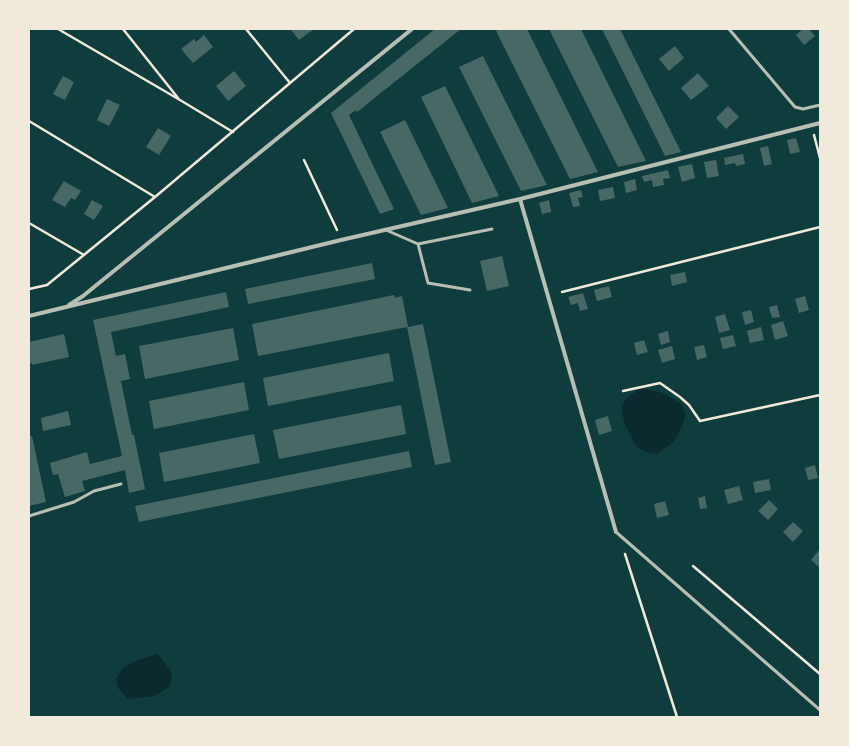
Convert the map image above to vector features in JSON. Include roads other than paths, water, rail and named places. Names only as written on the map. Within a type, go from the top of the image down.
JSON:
[{"type":"street","points":[[57,309],[71,304],[83,296],[412,29]]},
{"type":"street","points":[[29,316],[341,240],[520,199],[820,123]]},
{"type":"street","points":[[520,199],[616,532]]},
{"type":"lane","points":[[730,29],[794,107],[803,109],[820,105]]},
{"type":"lane","points":[[385,230],[418,244],[492,228]]},
{"type":"lane","points":[[418,244],[428,283],[470,290]]},
{"type":"lane","points":[[29,516],[74,502],[94,491],[121,484]]},
{"type":"lane","points":[[616,532],[820,710]]},
{"type":"water","points":[[639,389],[663,393],[682,405],[686,414],[682,427],[673,442],[657,454],[643,451],[636,446],[626,427],[623,417],[621,407],[627,398]]},
{"type":"water","points":[[158,654],[171,671],[172,679],[169,687],[154,696],[128,699],[118,688],[116,679],[123,668],[135,661]]}]
